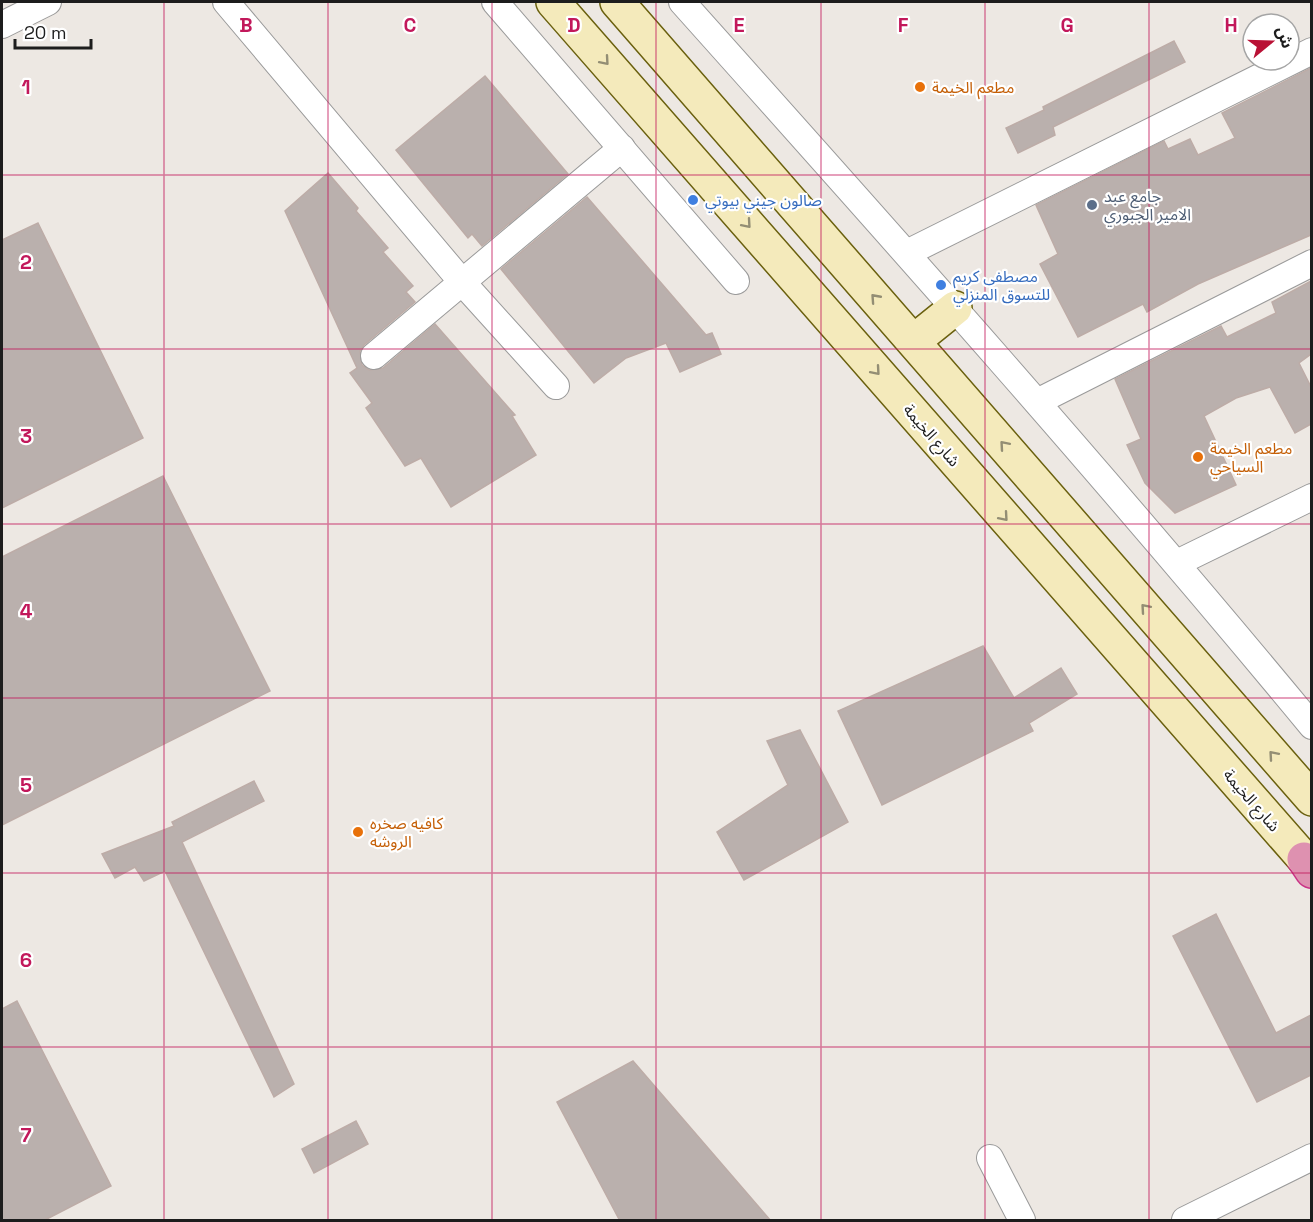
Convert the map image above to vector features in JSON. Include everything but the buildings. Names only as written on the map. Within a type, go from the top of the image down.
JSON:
[{"type":"street","points":[[2,25],[48,2]]},
{"type":"street","points":[[226,2],[462,282],[556,387]]},
{"type":"street","points":[[495,2],[736,281]]},
{"type":"street","name":"شارع الخيمة","points":[[553,2],[1309,866]]},
{"type":"street","points":[[617,2],[1311,799]]},
{"type":"street","points":[[682,2],[907,253],[1177,563],[1311,726]]},
{"type":"street","points":[[907,253],[1311,51]]},
{"type":"street","points":[[374,356],[622,148]]},
{"type":"street","points":[[716,188],[737,176],[752,156]]},
{"type":"street","points":[[1037,402],[1311,263]]},
{"type":"street","points":[[814,300],[828,280],[851,270]]},
{"type":"street","points":[[914,341],[955,308]]},
{"type":"street","points":[[1177,563],[1311,497]]},
{"type":"street","points":[[1185,1221],[1311,1157]]},
{"type":"street","points":[[990,1158],[1022,1221]]},
{"type":"place","name":"مطعم الخيمة","points":[[920,87]]},
{"type":"place","name":"صالون جيني بيوتي","points":[[693,200]]},
{"type":"place","name":"جامع عبد الامير الجبوري","points":[[1092,205]]},
{"type":"place","name":"مصطفى كريم للتسوق المنزلي","points":[[941,285]]},
{"type":"place","name":"مطعم الخيمة السياحي","points":[[1198,457]]},
{"type":"place","name":"كافيه صخره الروشه","points":[[358,832]]}]
